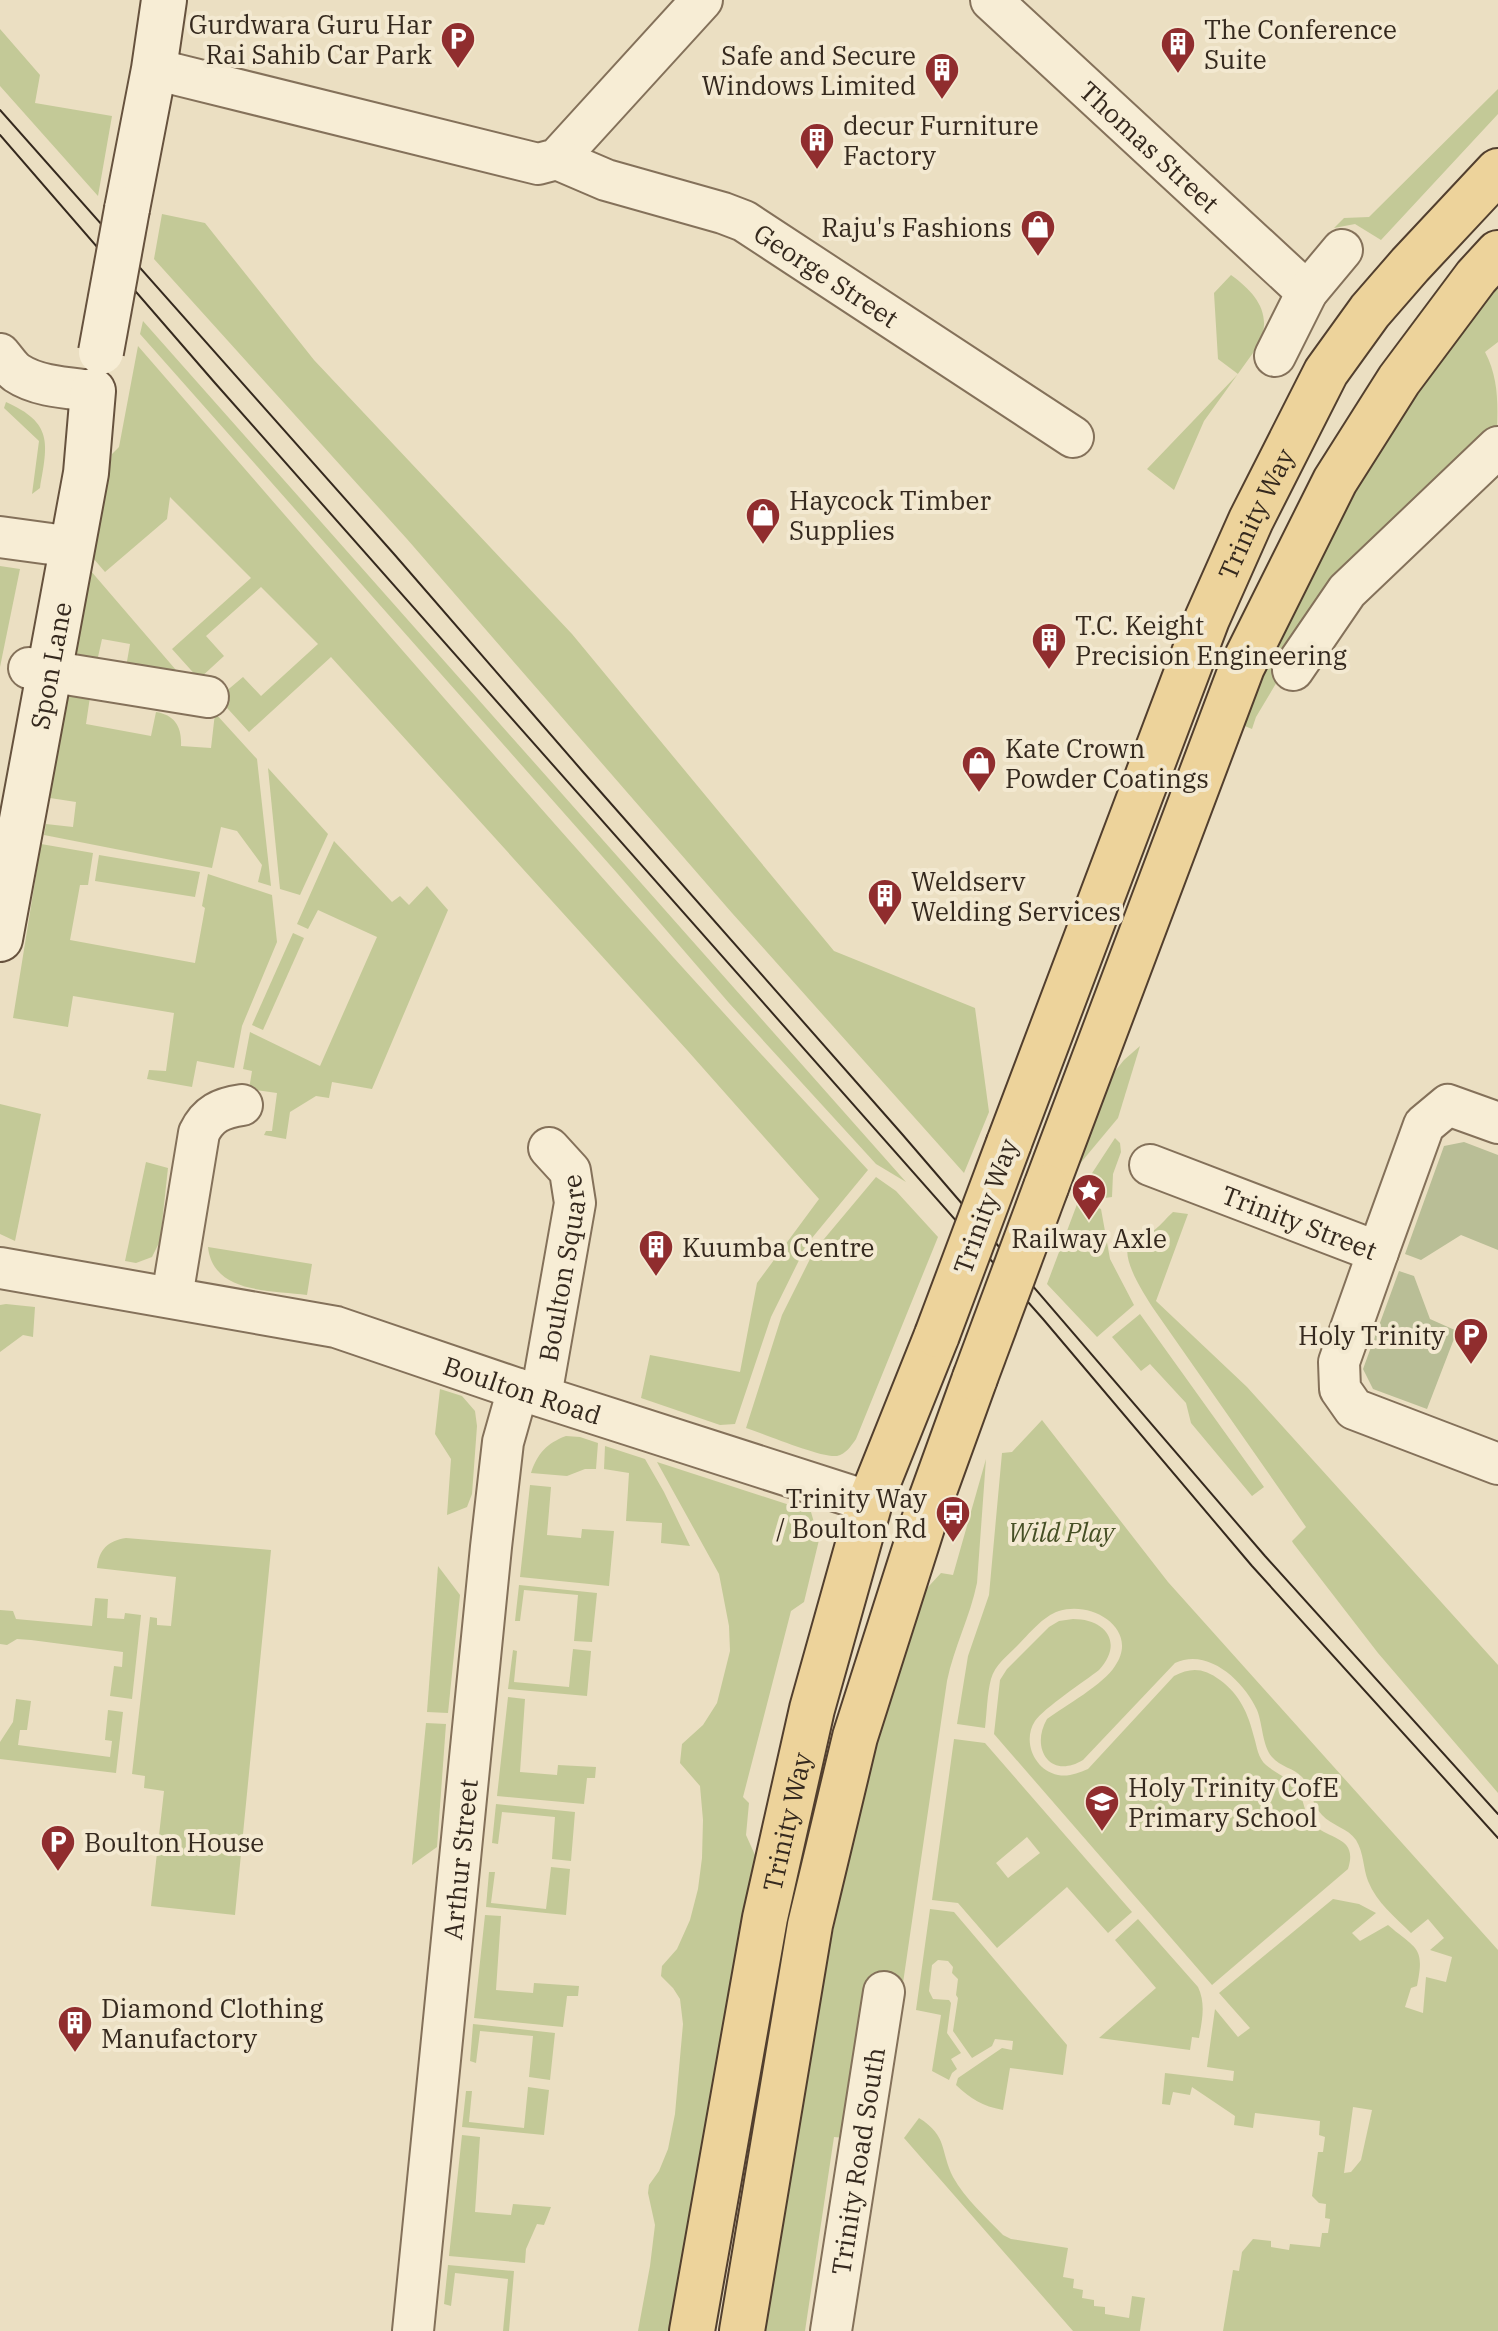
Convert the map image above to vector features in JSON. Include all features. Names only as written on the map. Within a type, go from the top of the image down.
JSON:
[{"type":"main road","name":"Trinity Way","points":[[692,2331],[765,1918],[812,1709],[870,1502],[937,1335],[1207,619],[1251,520],[1326,372],[1370,311],[1498,171]]},
{"type":"main road","name":"Trinity Way","points":[[742,2331],[810,1925],[851,1751],[929,1505],[975,1378],[1242,667],[1335,481],[1399,380],[1476,277],[1498,253]]},
{"type":"street","name":"Spon Lane","points":[[0,939],[39,670],[62,545],[66,469],[97,371],[154,69],[164,0]]},
{"type":"street","points":[[557,159],[702,0]]},
{"type":"street","name":"Thomas Street","points":[[991,0],[1307,292]]},
{"type":"street","name":"George Street","points":[[154,69],[538,164],[557,159],[606,180],[744,221],[1073,437]]},
{"type":"street","points":[[1275,356],[1307,292],[1342,250]]},
{"type":"street","points":[[0,354],[16,373],[61,388],[97,371]]},
{"type":"street","points":[[1293,670],[1347,591],[1498,447]]},
{"type":"street","points":[[0,537],[62,545]]},
{"type":"street","name":"Spon Lane","points":[[0,827],[39,670]]},
{"type":"street","points":[[39,670],[208,697]]},
{"type":"street","points":[[172,1297],[199,1133],[205,1121],[214,1115],[227,1107],[242,1105]]},
{"type":"street","name":"Trinity Street","points":[[1150,1165],[1378,1252],[1424,1125],[1448,1105],[1498,1123]]},
{"type":"street","name":"Boulton Square","points":[[530,1392],[575,1203],[570,1171],[549,1148]]},
{"type":"street","points":[[1378,1252],[1339,1362],[1340,1389],[1354,1409],[1498,1464]]},
{"type":"street","name":"Boulton Road","points":[[0,1268],[336,1327],[870,1502]]},
{"type":"street","name":"Arthur Street","points":[[413,2331],[503,1442],[530,1392]]},
{"type":"street","name":"Trinity Road South","points":[[831,2331],[884,1992]]},
{"type":"green space","points":[[0,29],[40,75],[35,103],[112,116],[98,196],[0,86]]},
{"type":"green space","points":[[1498,89],[1498,114],[1381,240],[1355,224],[1334,228],[1344,218],[1369,217]]},
{"type":"green space","points":[[162,214],[205,223],[314,360],[572,634],[834,951],[975,1008],[989,1112],[964,1173],[732,913],[407,539],[154,259]]},
{"type":"green space","points":[[1231,275],[1255,297],[1264,324],[1258,346],[1238,374],[1218,359],[1214,293]]},
{"type":"green space","points":[[1498,286],[1498,342],[1485,352],[1496,389],[1497,429],[1337,581],[1256,717],[1252,729],[1240,724],[1300,591],[1341,513],[1404,413]]},
{"type":"green space","points":[[143,321],[906,1182],[876,1164],[729,1003],[140,334]]},
{"type":"green space","points":[[138,346],[591,865],[868,1170],[807,1244],[771,1317],[735,1424],[720,1425],[641,1398],[650,1355],[740,1372],[757,1283],[819,1199],[331,657],[249,732],[218,698],[243,677],[261,696],[318,644],[261,587],[206,636],[224,656],[199,679],[172,649],[251,578],[170,497],[167,519],[105,572],[93,558],[112,454],[119,447]]},
{"type":"green space","points":[[1237,375],[1204,421],[1174,490],[1147,469]]},
{"type":"green space","points":[[6,402],[32,418],[44,436],[45,459],[40,488],[32,494],[39,441],[4,408]]},
{"type":"green space","points":[[0,566],[20,569],[0,667]]},
{"type":"green space","points":[[90,570],[188,684],[125,673],[130,644],[102,639],[96,666],[73,655]]},
{"type":"green space","points":[[71,695],[90,697],[86,724],[151,736],[156,712],[168,716],[179,728],[181,746],[211,748],[215,713],[257,759],[271,886],[258,882],[262,865],[237,831],[221,827],[212,868],[44,835],[46,824],[73,827],[76,802],[50,798],[64,703]]},
{"type":"green space","points":[[268,768],[328,834],[300,895],[280,889]]},
{"type":"green space","points":[[334,841],[392,902],[400,896],[409,905],[427,886],[448,910],[372,1089],[332,1082],[329,1098],[316,1096],[290,1112],[286,1139],[264,1135],[266,1131],[272,1131],[277,1093],[249,1089],[252,1071],[243,1069],[250,1032],[320,1066],[377,937],[318,910],[308,929],[297,924]]},
{"type":"green space","points":[[41,844],[93,853],[88,885],[80,885],[70,940],[195,963],[208,874],[272,895],[277,942],[242,1026],[234,1068],[197,1061],[192,1087],[147,1079],[149,1070],[166,1071],[174,1013],[73,996],[68,1027],[13,1018]]},
{"type":"green space","points":[[99,855],[200,872],[195,897],[95,881]]},
{"type":"green space","points":[[293,933],[304,938],[263,1030],[252,1025]]},
{"type":"green space","points":[[1140,1046],[1118,1118],[1073,1172],[1107,1081]]},
{"type":"green space","points":[[0,1104],[41,1114],[15,1241],[0,1234]]},
{"type":"green space","points":[[1115,1138],[1120,1143],[1121,1152],[1113,1174],[1112,1197],[1105,1198],[1083,1187]]},
{"type":"green space","points":[[1464,1142],[1498,1155],[1498,1250],[1461,1235],[1421,1260],[1405,1254],[1444,1146]]},
{"type":"green space","points":[[146,1162],[168,1168],[160,1241],[152,1257],[136,1263],[125,1261]]},
{"type":"green space","points":[[876,1177],[896,1191],[938,1237],[856,1439],[843,1453],[829,1456],[746,1428],[782,1315],[814,1251]]},
{"type":"green space","points":[[1079,1199],[1101,1209],[1110,1259],[1134,1305],[1097,1337],[1047,1284]]},
{"type":"green space","points":[[1173,1212],[1188,1214],[1156,1301],[1247,1387],[1498,1665],[1498,1793],[1378,1653],[1293,1543],[1306,1527],[1139,1284],[1127,1254],[1128,1246],[1134,1239],[1153,1231]]},
{"type":"green space","points":[[208,1247],[312,1264],[307,1295],[261,1290],[232,1282],[212,1262]]},
{"type":"green space","points":[[1399,1271],[1414,1276],[1430,1319],[1457,1331],[1427,1409],[1373,1389],[1363,1369]]},
{"type":"green space","points":[[0,1305],[35,1307],[33,1337],[23,1335],[0,1352]]},
{"type":"green space","points":[[1140,1314],[1264,1487],[1252,1496],[1191,1423],[1186,1403],[1150,1364],[1141,1371],[1112,1337]]},
{"type":"green space","points":[[440,1389],[462,1396],[475,1411],[477,1426],[472,1494],[467,1507],[447,1515],[451,1459],[435,1434]]},
{"type":"green space","name":"Wild Play","points":[[1042,1420],[1168,1582],[1498,1950],[1498,2331],[1223,2331],[1233,2270],[1239,2271],[1242,2252],[1253,2239],[1271,2241],[1271,2247],[1289,2250],[1290,2244],[1320,2247],[1322,2233],[1328,2233],[1330,2219],[1325,2218],[1326,2204],[1319,2203],[1312,2196],[1318,2152],[1323,2152],[1325,2137],[1319,2135],[1320,2121],[1255,2113],[1253,2128],[1234,2125],[1235,2116],[1192,2087],[1190,2095],[1173,2092],[1170,2105],[1162,2104],[1165,2073],[1233,2081],[1234,2071],[1207,2067],[1215,2009],[1238,2037],[1250,2028],[1219,1993],[1333,1899],[1359,1904],[1376,1913],[1352,1933],[1360,1941],[1388,1925],[1416,1950],[1420,1963],[1417,1986],[1411,1988],[1405,2007],[1423,2013],[1426,1977],[1446,1982],[1452,1957],[1430,1950],[1444,1938],[1428,1919],[1411,1933],[1381,1903],[1368,1881],[1356,1840],[1322,1815],[1302,1777],[1272,1757],[1251,1699],[1234,1678],[1212,1663],[1187,1659],[1175,1663],[1083,1760],[1061,1766],[1046,1758],[1042,1750],[1042,1730],[1047,1719],[1110,1673],[1121,1653],[1122,1641],[1109,1621],[1098,1614],[1086,1610],[1059,1611],[1036,1626],[995,1669],[985,1728],[957,1724],[968,1656],[989,1595],[1002,1453],[1012,1452]],"holes":[[[1353,2107],[1372,2110],[1361,2160],[1351,2172],[1344,2173]]]},
{"type":"green space","points":[[566,1436],[598,1443],[596,1469],[585,1469],[567,1476],[531,1473],[544,1450]]},
{"type":"green space","points":[[605,1446],[645,1459],[690,1546],[661,1543],[662,1523],[626,1521],[629,1473],[604,1469]]},
{"type":"green space","points":[[986,1459],[977,1583],[947,1681],[903,1983],[868,1978],[845,2138],[834,2137],[805,2331],[762,2331],[808,2053],[856,1820],[885,1707],[918,1598],[941,1573],[953,1575]]},
{"type":"green space","points":[[657,1462],[811,1512],[819,1540],[804,1602],[791,1611],[743,1797],[749,1803],[746,1835],[759,1864],[675,2331],[638,2331],[655,2225],[649,2185],[668,2149],[675,2114],[683,2024],[680,1999],[661,1976],[662,1966],[677,1949],[690,1920],[702,1858],[700,1786],[680,1763],[682,1744],[703,1725],[717,1703],[730,1651],[729,1626],[719,1574]]},
{"type":"green space","points":[[530,1485],[551,1487],[547,1535],[581,1538],[582,1529],[614,1531],[609,1586],[520,1577]]},
{"type":"green space","points":[[126,1538],[271,1550],[235,1915],[151,1906],[164,1791],[144,1788],[145,1776],[132,1774],[150,1617],[157,1618],[157,1625],[171,1626],[176,1577],[97,1568],[106,1547]]},
{"type":"green space","points":[[438,1566],[460,1595],[448,1713],[427,1712]]},
{"type":"green space","points":[[519,1585],[597,1593],[592,1642],[574,1641],[578,1595],[524,1590],[520,1621],[515,1621]]},
{"type":"green space","points":[[95,1598],[108,1599],[107,1618],[124,1619],[125,1613],[141,1615],[132,1699],[110,1696],[114,1666],[122,1667],[123,1652],[17,1639],[7,1645],[0,1644],[0,1610],[13,1611],[16,1619],[92,1626]]},
{"type":"green space","points":[[1085,1620],[1102,1628],[1108,1634],[1110,1651],[1099,1670],[1035,1721],[1030,1746],[1042,1767],[1058,1775],[1088,1769],[1174,1676],[1186,1671],[1203,1671],[1220,1680],[1238,1698],[1249,1720],[1261,1759],[1296,1787],[1311,1822],[1342,1841],[1349,1851],[1348,1869],[1212,1985],[994,1734],[1000,1680],[1007,1669],[1049,1627],[1059,1621]]},
{"type":"green space","points":[[573,1649],[591,1651],[587,1696],[508,1689],[513,1650],[517,1651],[514,1682],[569,1687]]},
{"type":"green space","points":[[508,1697],[525,1699],[520,1772],[557,1775],[558,1765],[596,1767],[595,1778],[587,1778],[584,1804],[497,1796]]},
{"type":"green space","points":[[16,1699],[31,1701],[27,1730],[20,1730],[18,1745],[110,1757],[112,1741],[105,1740],[108,1710],[123,1712],[116,1773],[0,1759],[0,1742],[13,1722]]},
{"type":"green space","points":[[426,1723],[446,1724],[437,1847],[412,1865]]},
{"type":"green space","points":[[954,1739],[985,1743],[1132,1912],[1108,1933],[1067,1887],[997,1948],[958,1903],[932,1900]],"holes":[[[1027,1837],[1040,1853],[1008,1878],[996,1863]]]},
{"type":"green space","points":[[496,1804],[575,1812],[571,1861],[552,1859],[555,1817],[502,1812],[498,1844],[492,1843]]},
{"type":"green space","points":[[551,1867],[570,1869],[566,1915],[486,1907],[489,1872],[495,1872],[491,1903],[546,1909]]},
{"type":"green space","points":[[930,1909],[954,1912],[1067,2045],[1063,2075],[1010,2068],[1003,2110],[977,2101],[956,2085],[958,2078],[1002,2048],[1012,2050],[1013,2041],[995,2039],[992,2046],[972,2058],[953,2031],[958,1979],[948,1961],[938,1960],[932,1965],[929,1991],[933,1999],[949,2000],[951,2003],[947,2033],[961,2053],[951,2059],[957,2069],[949,2080],[932,2071],[941,2015],[916,2010]]},
{"type":"green space","points":[[485,1915],[501,1916],[496,1990],[533,1993],[534,1983],[579,1986],[578,1996],[567,1996],[563,2027],[474,2018]]},
{"type":"green space","points":[[1138,1919],[1198,1987],[1203,2006],[1202,2018],[1199,2038],[1192,2037],[1190,2050],[1099,2038],[1156,1988],[1115,1940]]},
{"type":"green space","points":[[473,2024],[555,2033],[550,2080],[529,2077],[533,2036],[480,2031],[476,2063],[470,2061]]},
{"type":"green space","points":[[528,2087],[549,2090],[544,2135],[462,2127],[466,2091],[472,2091],[469,2122],[524,2128]]},
{"type":"green space","points":[[919,2118],[935,2131],[958,2185],[1003,2235],[1068,2248],[1063,2277],[1074,2279],[1073,2288],[1083,2290],[1082,2298],[1094,2300],[1094,2306],[1105,2307],[1105,2314],[1129,2318],[1132,2296],[1145,2298],[1140,2331],[1073,2331],[904,2138]]},
{"type":"green space","points":[[462,2135],[480,2137],[475,2212],[511,2215],[513,2204],[551,2207],[544,2225],[537,2224],[526,2249],[525,2263],[449,2256]]},
{"type":"green space","points":[[448,2265],[514,2271],[509,2331],[503,2331],[508,2279],[455,2273],[451,2306],[444,2304]]},
{"type":"tram line","points":[[0,110],[902,1134],[1265,1556],[1498,1814]]},
{"type":"tram line","points":[[0,135],[215,383],[1043,1319],[1252,1566],[1498,1838]]},
{"type":"place","name":"Gurdwara Guru Har Rai Sahib Car Park","points":[[458,70]]},
{"type":"place","name":"The Conference Suite","points":[[1178,75]]},
{"type":"place","name":"Safe and Secure Windows Limited","points":[[942,101]]},
{"type":"place","name":"decur Furniture Factory","points":[[817,171]]},
{"type":"place","name":"Raju's Fashions","points":[[1038,258]]},
{"type":"place","name":"Haycock Timber Supplies","points":[[763,546]]},
{"type":"place","name":"T.C. Keight Precision Engineering","points":[[1049,671]]},
{"type":"place","name":"Kate Crown Powder Coatings","points":[[979,794]]},
{"type":"place","name":"Weldserv Welding Services","points":[[885,927]]},
{"type":"place","name":"Railway Axle","points":[[1089,1222]]},
{"type":"place","name":"Kuumba Centre","points":[[656,1278]]},
{"type":"place","name":"Holy Trinity","points":[[1471,1366]]},
{"type":"place","name":"Trinity Way / Boulton Rd","points":[[953,1544]]},
{"type":"place","name":"Holy Trinity CofE Primary School","points":[[1102,1833]]},
{"type":"place","name":"Boulton House","points":[[58,1873]]},
{"type":"place","name":"Diamond Clothing Manufactory","points":[[75,2054]]}]
